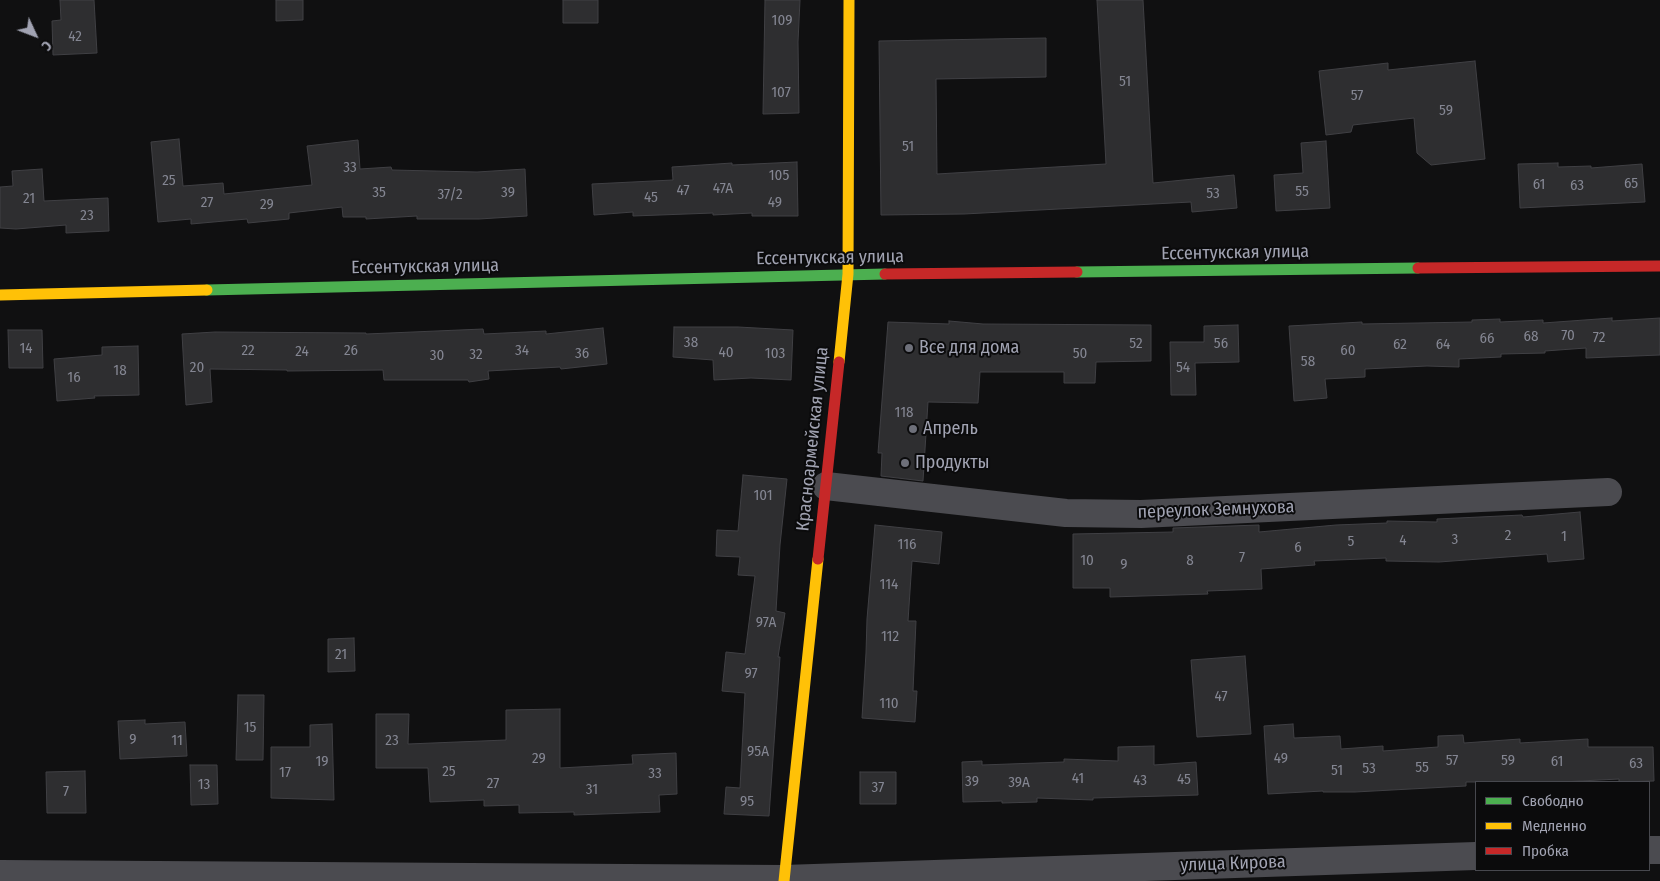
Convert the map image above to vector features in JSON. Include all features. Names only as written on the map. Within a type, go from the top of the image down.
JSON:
[{"type":"street","name":"Красноармейская улица","points":[[784,880],[848,274],[849,0]]},
{"type":"street","name":"Ессентукская улица","points":[[0,295],[848,274],[1660,266]]},
{"type":"street","name":"переулок Земнухова","points":[[826,486],[1066,513],[1141,514],[1608,492]]},
{"type":"street","name":"улица Кирова","points":[[0,874],[784,880],[1475,856]]},
{"type":"building","points":[[60,0],[94,0],[97,53],[53,55],[52,21],[61,20]]},
{"type":"building","points":[[276,0],[303,0],[303,20],[276,21]]},
{"type":"building","points":[[563,0],[598,0],[598,23],[563,23]]},
{"type":"building","points":[[765,0],[800,0],[798,42],[799,113],[763,114]]},
{"type":"building","points":[[1097,0],[1143,0],[1153,183],[1234,175],[1237,208],[1192,212],[1191,202],[964,214],[881,215],[879,41],[1046,38],[1046,77],[936,79],[937,174],[1106,164]]},
{"type":"building","points":[[1475,61],[1485,159],[1431,165],[1417,153],[1414,118],[1353,125],[1351,132],[1326,135],[1319,71],[1388,63],[1388,70]]},
{"type":"building","points":[[179,139],[183,186],[223,183],[224,194],[312,185],[307,146],[358,140],[360,169],[391,167],[392,170],[477,172],[525,169],[527,216],[479,219],[417,219],[417,216],[366,219],[366,217],[343,217],[342,207],[289,213],[289,219],[248,223],[247,219],[191,224],[191,219],[158,222],[151,142]]},
{"type":"building","points":[[1326,141],[1330,208],[1276,211],[1274,175],[1303,173],[1301,143]]},
{"type":"building","points":[[797,162],[798,216],[752,216],[752,213],[713,215],[713,213],[633,216],[633,212],[594,215],[592,184],[673,180],[672,167],[732,163],[732,165]]},
{"type":"building","points":[[1558,163],[1558,167],[1591,166],[1591,168],[1642,164],[1645,202],[1520,208],[1518,164]]},
{"type":"building","points":[[42,169],[44,201],[108,198],[109,231],[66,233],[66,225],[16,229],[0,228],[0,187],[13,186],[12,171]]},
{"type":"building","points":[[1612,318],[1612,321],[1660,318],[1660,355],[1586,358],[1586,348],[1545,351],[1545,353],[1501,354],[1501,357],[1459,359],[1459,367],[1427,366],[1365,369],[1365,377],[1325,379],[1327,398],[1294,401],[1289,326],[1362,322],[1362,324],[1472,322],[1472,320],[1500,319],[1500,322],[1543,320],[1543,323]]},
{"type":"building","points":[[949,321],[983,324],[1151,325],[1151,361],[1096,362],[1095,383],[1064,383],[1064,372],[980,372],[978,403],[928,402],[923,481],[881,476],[882,453],[878,453],[888,322],[949,324]]},
{"type":"building","points":[[1238,325],[1239,362],[1195,363],[1196,395],[1171,395],[1170,342],[1204,342],[1204,326]]},
{"type":"building","points":[[674,327],[738,327],[793,330],[791,380],[751,378],[714,380],[713,360],[673,357]]},
{"type":"building","points":[[603,328],[607,364],[561,369],[560,367],[488,371],[489,379],[469,382],[468,380],[384,380],[383,370],[287,371],[210,369],[212,402],[186,405],[182,334],[215,332],[366,334],[483,329],[484,334],[546,331],[546,334]]},
{"type":"building","points":[[8,330],[42,330],[43,368],[9,368]]},
{"type":"building","points":[[138,346],[139,395],[94,396],[95,398],[57,401],[54,359],[102,355],[102,347]]},
{"type":"building","points":[[743,475],[787,479],[776,611],[785,613],[778,657],[780,657],[769,816],[724,814],[726,787],[740,788],[745,693],[722,691],[726,652],[745,654],[755,576],[738,575],[740,557],[716,556],[717,530],[738,531]]},
{"type":"building","points":[[1580,512],[1584,559],[1548,562],[1547,554],[1439,562],[1386,561],[1386,558],[1314,561],[1315,565],[1261,569],[1262,589],[1207,591],[1208,594],[1110,597],[1110,588],[1073,588],[1073,534],[1173,532],[1173,528],[1259,525],[1259,532],[1336,525],[1387,523],[1387,521],[1437,522],[1437,519],[1522,515],[1523,517]]},
{"type":"building","points":[[875,525],[942,532],[939,564],[912,561],[908,621],[916,621],[913,691],[917,691],[915,722],[862,718],[867,619]]},
{"type":"building","points":[[354,638],[355,671],[328,672],[328,639]]},
{"type":"building","points":[[1245,656],[1251,734],[1197,737],[1191,660]]},
{"type":"building","points":[[238,695],[264,695],[263,760],[236,760]]},
{"type":"building","points":[[560,709],[560,768],[633,764],[632,755],[676,753],[677,794],[659,795],[660,812],[574,815],[574,812],[519,813],[519,805],[484,806],[484,800],[430,802],[428,768],[376,768],[376,714],[409,714],[408,744],[506,740],[506,710]]},
{"type":"building","points":[[145,720],[145,724],[185,722],[187,756],[120,759],[118,721]]},
{"type":"building","points":[[332,724],[334,800],[271,798],[271,747],[310,747],[310,725]]},
{"type":"building","points":[[1293,724],[1294,738],[1340,736],[1341,749],[1383,746],[1383,751],[1438,747],[1438,736],[1463,735],[1464,743],[1520,739],[1520,743],[1588,739],[1588,747],[1653,747],[1654,781],[1619,781],[1619,779],[1475,781],[1466,782],[1466,786],[1355,792],[1323,791],[1268,794],[1264,726]]},
{"type":"building","points":[[1154,746],[1154,765],[1196,762],[1198,795],[1093,798],[1093,800],[1037,798],[1037,802],[963,802],[962,762],[982,761],[982,765],[1064,762],[1064,759],[1118,761],[1118,747]]},
{"type":"building","points":[[190,765],[217,765],[218,804],[191,805]]},
{"type":"building","points":[[85,771],[86,813],[47,813],[46,772]]},
{"type":"building","points":[[860,772],[896,772],[896,804],[860,804]]},
{"type":"traffic: fast","points":[[1077,272],[1418,268]]},
{"type":"traffic: fast","points":[[207,290],[885,274]]},
{"type":"traffic: slow","points":[[839,362],[848,274],[849,0]]},
{"type":"traffic: slow","points":[[0,295],[207,290]]},
{"type":"traffic: slow","points":[[784,881],[818,559]]},
{"type":"traffic: jam","points":[[1418,268],[1660,266]]},
{"type":"traffic: jam","points":[[885,274],[1077,272]]},
{"type":"traffic: jam","points":[[818,559],[839,362]]},
{"type":"place","name":"Все для дома","points":[[909,348]]},
{"type":"place","name":"Апрель","points":[[913,429]]},
{"type":"place","name":"Продукты","points":[[905,463]]}]
